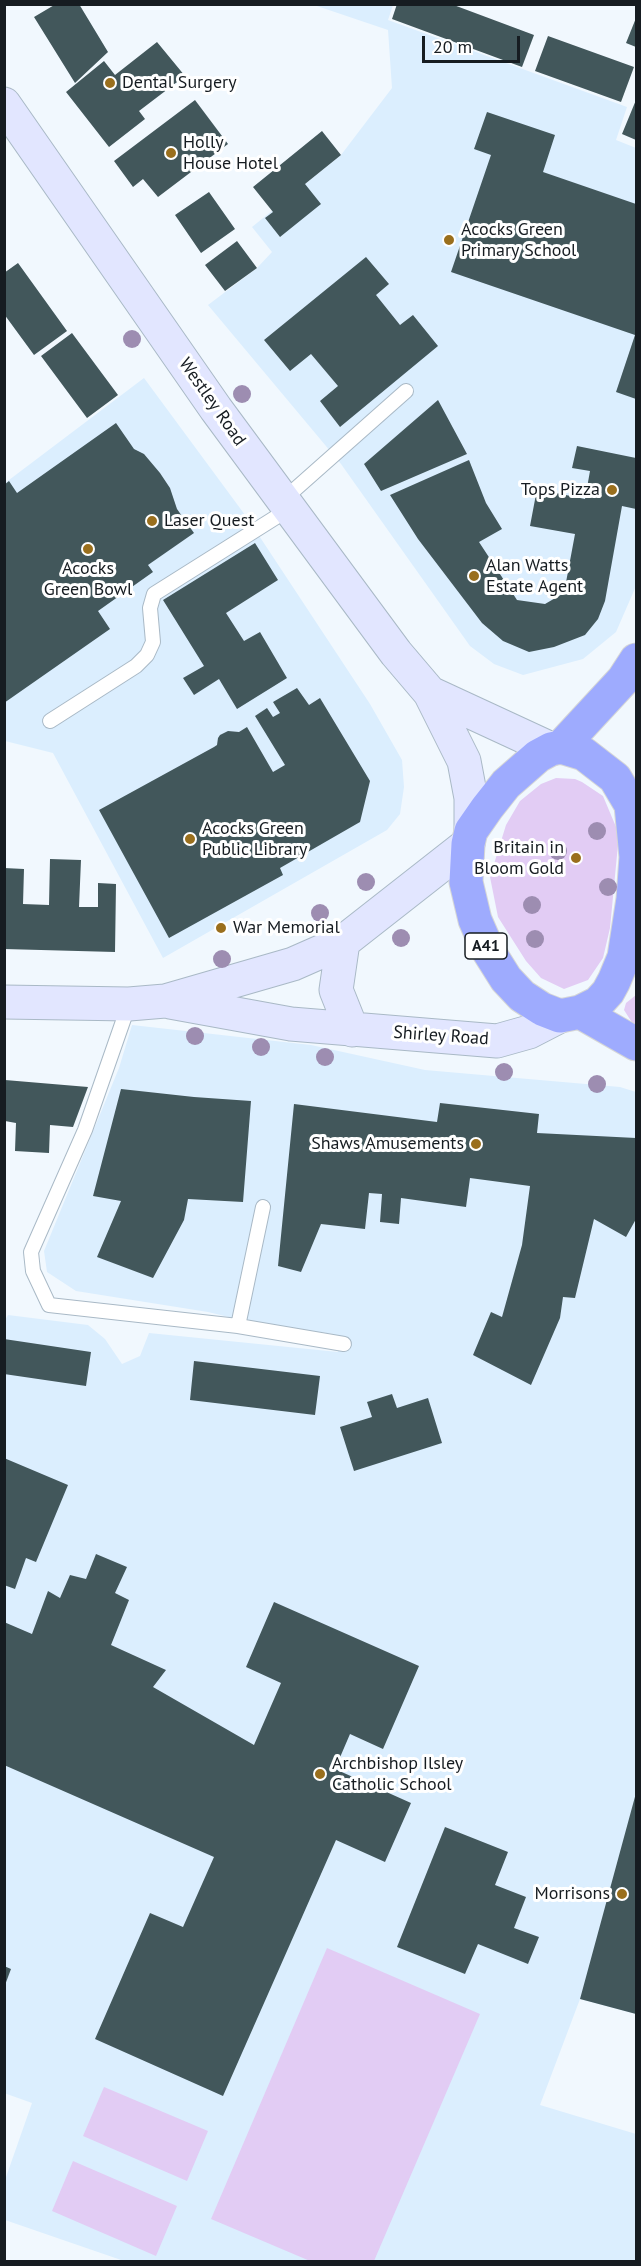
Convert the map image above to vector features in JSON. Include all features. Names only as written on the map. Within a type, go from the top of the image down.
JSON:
[{"type":"highway","points":[[469,837],[506,784],[538,756],[556,748],[623,680],[636,660]]},
{"type":"highway","points":[[556,748],[584,754],[634,795],[635,903],[624,957],[608,992],[598,1003],[570,1014]]},
{"type":"highway","name":"A41","points":[[469,837],[466,882],[475,920],[489,952],[506,980],[522,996],[542,1009],[570,1014],[636,1044]]},
{"type":"street","name":"Westley Road","points":[[4,104],[216,410],[396,653],[430,693],[464,761],[471,798],[469,837]]},
{"type":"street","name":"Westley Road","points":[[430,693],[556,748]]},
{"type":"street","name":"Shirley Road","points":[[4,1002],[129,1004],[165,1001],[293,964],[343,942],[469,837]]},
{"type":"street","points":[[343,942],[336,990],[352,1030]]},
{"type":"street","name":"Shirley Road","points":[[165,1001],[291,1024],[497,1041],[529,1032],[570,1014]]},
{"type":"lane","points":[[50,720],[136,666],[147,655],[153,642],[150,608],[154,594],[286,504],[406,391]]},
{"type":"lane","points":[[129,1004],[85,1130],[31,1252],[33,1271],[49,1305],[237,1326],[344,1344]]},
{"type":"lane","points":[[237,1326],[264,1207]]},
{"type":"shaded area","name":"Acocks Green Primary School","points":[[314,5],[393,5],[388,20],[627,107],[616,140],[636,148],[636,586],[616,632],[583,659],[523,675],[494,664],[470,646],[341,464],[208,305],[257,268],[272,252],[252,227],[341,155],[392,88],[388,30]]},
{"type":"shaded area","points":[[144,378],[248,519],[370,704],[402,760],[404,787],[400,814],[387,830],[163,958],[53,753],[5,741],[5,483]]},
{"type":"shaded area","points":[[556,778],[575,779],[603,796],[619,834],[610,928],[603,958],[588,980],[564,989],[541,978],[526,961],[498,917],[490,877],[506,825],[520,801],[541,784]]},
{"type":"shaded area","points":[[636,995],[636,1026],[624,1010],[626,1003]]},
{"type":"shaded area","name":"Archbishop Ilsley Catholic School","points":[[132,1025],[311,1045],[425,1070],[620,1087],[636,1092],[636,2014],[580,1999],[540,2105],[636,2134],[636,2261],[124,2261],[5,2220],[5,2180],[32,2103],[4,2093],[5,1320],[8,1315],[88,1325],[105,1339],[122,1364],[140,1356],[149,1333],[338,1352],[333,1334],[258,1324],[208,1312],[76,1291],[47,1272],[44,1251],[119,1068]]},
{"type":"shaded area","points":[[327,1948],[480,2014],[374,2261],[310,2261],[211,2219]]},
{"type":"shaded area","points":[[104,2087],[208,2131],[187,2181],[83,2136]]},
{"type":"shaded area","points":[[73,2161],[177,2206],[156,2256],[52,2211]]},
{"type":"building","points":[[56,4],[79,4],[108,52],[75,83],[34,17]]},
{"type":"building","points":[[397,4],[451,4],[534,35],[522,67],[392,19]]},
{"type":"building","points":[[636,18],[636,47],[626,43]]},
{"type":"building","points":[[548,36],[634,67],[621,102],[535,71]]},
{"type":"building","points":[[157,42],[185,76],[139,111],[145,119],[109,147],[66,92],[104,61],[115,75]]},
{"type":"building","name":"Holly House Hotel","points":[[195,100],[228,144],[158,197],[143,179],[133,187],[114,161]]},
{"type":"building","points":[[636,100],[636,140],[622,134]]},
{"type":"building","points":[[487,112],[555,135],[543,172],[636,204],[636,399],[616,392],[635,335],[451,272],[491,155],[474,149]]},
{"type":"building","points":[[322,131],[341,155],[305,184],[321,204],[280,237],[265,218],[273,212],[253,187]]},
{"type":"building","points":[[209,192],[235,229],[201,253],[175,215]]},
{"type":"building","points":[[237,241],[257,268],[225,291],[205,265]]},
{"type":"building","points":[[366,257],[389,284],[376,295],[400,325],[413,315],[438,346],[340,427],[320,401],[338,386],[311,354],[290,371],[264,340]]},
{"type":"building","points":[[18,263],[67,331],[34,355],[4,314],[4,273]]},
{"type":"building","points":[[72,333],[118,395],[87,418],[41,356]]},
{"type":"building","points":[[438,400],[467,454],[381,491],[364,464]]},
{"type":"building","name":"Acocks Green Bowl","points":[[116,423],[134,449],[144,454],[160,473],[170,488],[177,509],[194,533],[148,565],[153,572],[98,611],[110,629],[4,703],[4,485],[9,481],[17,493]]},
{"type":"building","points":[[577,446],[636,458],[636,509],[622,506],[605,601],[598,619],[585,635],[554,647],[529,652],[503,641],[482,623],[418,539],[390,495],[469,460],[486,503],[502,529],[479,542],[517,600],[545,604],[564,593],[575,534],[530,526],[537,489],[585,499],[590,471],[572,468]]},
{"type":"building","points":[[255,543],[278,580],[226,613],[244,641],[260,632],[287,678],[237,709],[219,679],[194,695],[183,678],[204,666],[163,600]]},
{"type":"building","points":[[297,688],[309,705],[320,698],[370,781],[360,822],[280,868],[283,875],[169,938],[99,810],[214,747],[220,735],[228,731],[239,732],[247,727],[273,772],[285,765],[255,716],[267,708],[273,717],[280,713],[273,702]]},
{"type":"building","points":[[50,859],[81,860],[79,907],[98,907],[98,883],[116,884],[115,952],[4,949],[4,868],[24,869],[23,904],[49,905]]},
{"type":"building","points":[[5,1080],[88,1087],[73,1127],[50,1125],[49,1153],[15,1151],[16,1123],[5,1121]]},
{"type":"building","points":[[121,1089],[251,1101],[243,1202],[188,1199],[184,1220],[153,1278],[97,1257],[121,1201],[93,1196]]},
{"type":"building","points":[[440,1103],[539,1114],[537,1133],[636,1138],[636,1219],[626,1237],[594,1219],[575,1298],[563,1297],[560,1318],[531,1385],[473,1355],[491,1312],[502,1317],[522,1245],[530,1186],[470,1178],[466,1207],[401,1198],[399,1224],[380,1222],[382,1194],[369,1193],[365,1229],[321,1224],[301,1272],[278,1266],[294,1104],[437,1122]]},
{"type":"building","points":[[4,1339],[91,1352],[86,1386],[4,1374]]},
{"type":"building","points":[[194,1361],[320,1376],[315,1415],[190,1400]]},
{"type":"building","points":[[392,1394],[397,1408],[428,1398],[442,1443],[354,1471],[340,1427],[372,1417],[367,1402]]},
{"type":"building","points":[[4,1458],[68,1485],[36,1562],[26,1558],[15,1589],[4,1585]]},
{"type":"building","points":[[96,1554],[127,1567],[115,1593],[129,1600],[111,1645],[166,1670],[153,1687],[254,1745],[281,1683],[246,1667],[274,1602],[419,1666],[383,1749],[350,1734],[335,1769],[411,1803],[385,1862],[336,1840],[223,2096],[95,2039],[150,1913],[183,1927],[214,1857],[4,1765],[4,1622],[32,1634],[48,1591],[60,1598],[70,1575],[86,1579]]},
{"type":"building","name":"Morrisons","points":[[636,1793],[636,2014],[580,1999]]},
{"type":"building","points":[[445,1827],[508,1852],[495,1885],[526,1897],[514,1928],[539,1937],[528,1964],[478,1944],[465,1974],[397,1947]]},
{"type":"building","points":[[4,1966],[11,1969],[5,1985],[4,1985]]},
{"type":"place","name":"Dental Surgery","points":[[110,83]]},
{"type":"place","name":"Holly House Hotel","points":[[171,153]]},
{"type":"place","name":"Acocks Green Primary School","points":[[449,240]]},
{"type":"place","name":"Tops Pizza","points":[[612,490]]},
{"type":"place","name":"Laser Quest","points":[[152,521]]},
{"type":"place","name":"Acocks Green Bowl","points":[[88,549]]},
{"type":"place","name":"Alan Watts Estate Agent","points":[[474,576]]},
{"type":"place","name":"Acocks Green Public Library","points":[[190,839]]},
{"type":"place","name":"Britain in Bloom Gold","points":[[576,858]]},
{"type":"place","name":"War Memorial","points":[[221,928]]},
{"type":"place","name":"Shaws Amusements","points":[[476,1144]]},
{"type":"place","name":"Archbishop Ilsley Catholic School","points":[[320,1774]]},
{"type":"place","name":"Morrisons","points":[[622,1894]]}]
